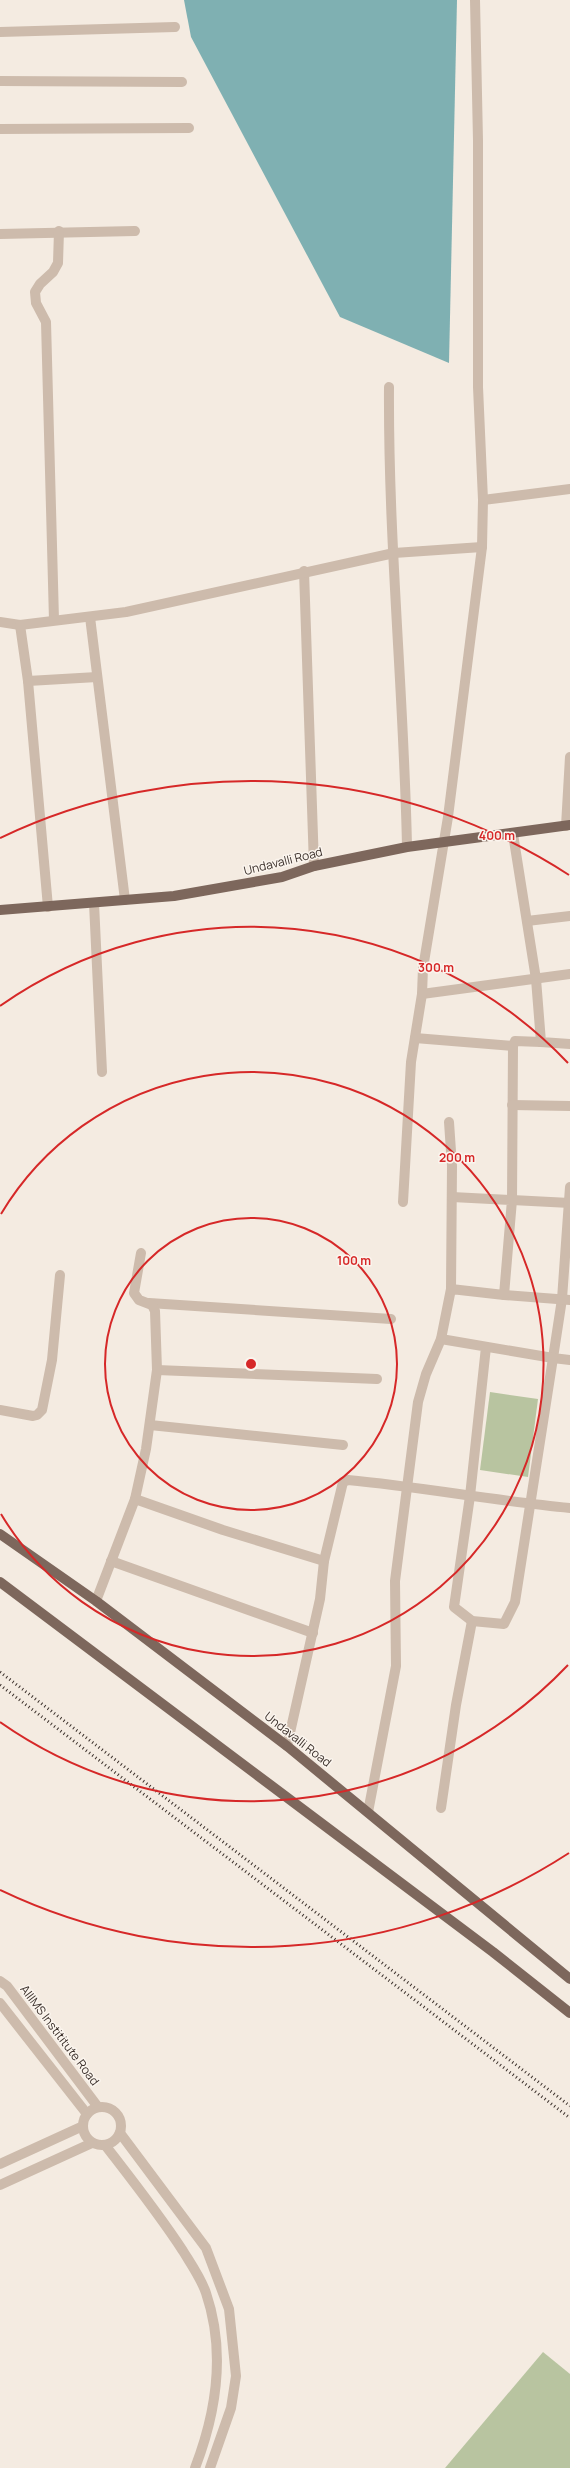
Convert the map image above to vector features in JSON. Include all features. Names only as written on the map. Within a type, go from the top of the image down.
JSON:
[{"type":"main road","name":"Undavalli Road","points":[[0,910],[174,896],[282,877],[314,866],[407,847],[513,834],[568,825]]},
{"type":"main road","name":"Undavalli Road","points":[[0,1534],[96,1602],[287,1746],[570,1979]]},
{"type":"main road","points":[[0,1582],[493,1952],[570,2012]]},
{"type":"street","points":[[403,1202],[411,1062],[422,994],[423,968],[443,842],[482,548],[483,500],[478,387],[478,141],[475,0]]},
{"type":"street","points":[[0,32],[175,27]]},
{"type":"street","points":[[0,81],[182,82]]},
{"type":"street","points":[[0,129],[189,128]]},
{"type":"street","points":[[54,620],[46,322],[36,303],[35,292],[40,284],[53,272],[58,263],[59,231]]},
{"type":"street","points":[[0,234],[59,231],[135,231]]},
{"type":"street","points":[[389,387],[388,468],[394,553],[407,847]]},
{"type":"street","points":[[483,500],[570,489]]},
{"type":"street","points":[[0,622],[20,625],[126,612],[304,571],[394,553],[482,548]]},
{"type":"street","points":[[304,571],[314,866]]},
{"type":"street","points":[[90,617],[125,900]]},
{"type":"street","points":[[20,625],[28,681],[48,907]]},
{"type":"street","points":[[28,681],[97,677]]},
{"type":"street","points":[[568,825],[570,757]]},
{"type":"street","points":[[513,834],[536,979],[541,1042]]},
{"type":"street","points":[[94,903],[102,1072]]},
{"type":"street","points":[[528,921],[570,916]]},
{"type":"street","points":[[422,994],[570,974]]},
{"type":"street","points":[[415,1038],[513,1046]]},
{"type":"street","points":[[504,1295],[512,1200],[513,1046],[515,1042],[521,1040],[570,1044]]},
{"type":"street","points":[[512,1105],[570,1106]]},
{"type":"street","points":[[368,1812],[396,1666],[394,1581],[418,1402],[426,1374],[441,1339],[452,1289],[452,1197],[449,1122]]},
{"type":"street","points":[[486,1347],[470,1496],[454,1607],[472,1622],[504,1624],[515,1602],[529,1504],[553,1358],[566,1299],[570,1187]]},
{"type":"street","points":[[452,1197],[570,1203]]},
{"type":"street","points":[[141,1252],[134,1293],[139,1300],[150,1303],[391,1319]]},
{"type":"street","points":[[0,1410],[33,1416],[42,1410],[52,1360],[60,1275]]},
{"type":"street","points":[[452,1289],[504,1295],[566,1299]]},
{"type":"street","points":[[96,1602],[134,1499],[150,1425],[157,1370],[156,1311],[150,1303]]},
{"type":"street","points":[[441,1339],[570,1360]]},
{"type":"street","points":[[157,1370],[377,1379]]},
{"type":"street","points":[[150,1425],[343,1445]]},
{"type":"street","points":[[287,1746],[320,1599],[324,1561],[343,1482],[348,1480],[407,1485],[470,1496],[570,1508]]},
{"type":"street","points":[[134,1499],[222,1530],[324,1561]]},
{"type":"street","points":[[111,1561],[313,1633]]},
{"type":"street","points":[[441,1808],[456,1705],[472,1622]]},
{"type":"street","name":"AIIIMS Instititute Road","points":[[0,1981],[7,1986],[98,2107]]},
{"type":"street","points":[[0,2002],[87,2114]]},
{"type":"street","points":[[0,2185],[92,2143],[105,2145],[112,2143],[120,2134],[121,2122],[119,2116],[110,2108],[98,2107],[87,2114],[83,2126],[84,2133],[92,2143]]},
{"type":"street","points":[[0,2164],[83,2126]]},
{"type":"street","points":[[120,2134],[206,2248],[229,2309],[236,2376],[231,2408],[210,2468]]},
{"type":"street","points":[[105,2145],[173,2235],[206,2292],[218,2350],[217,2390],[208,2427],[195,2468]]},
{"type":"green space","points":[[490,1392],[538,1399],[528,1477],[480,1470]]},
{"type":"green space","points":[[543,2352],[570,2374],[570,2468],[445,2468]]},
{"type":"water","points":[[184,0],[457,0],[449,363],[340,317],[191,37]]},
{"type":"railway","points":[[0,1672],[570,2106]]},
{"type":"railway","points":[[0,1685],[570,2118]]}]
